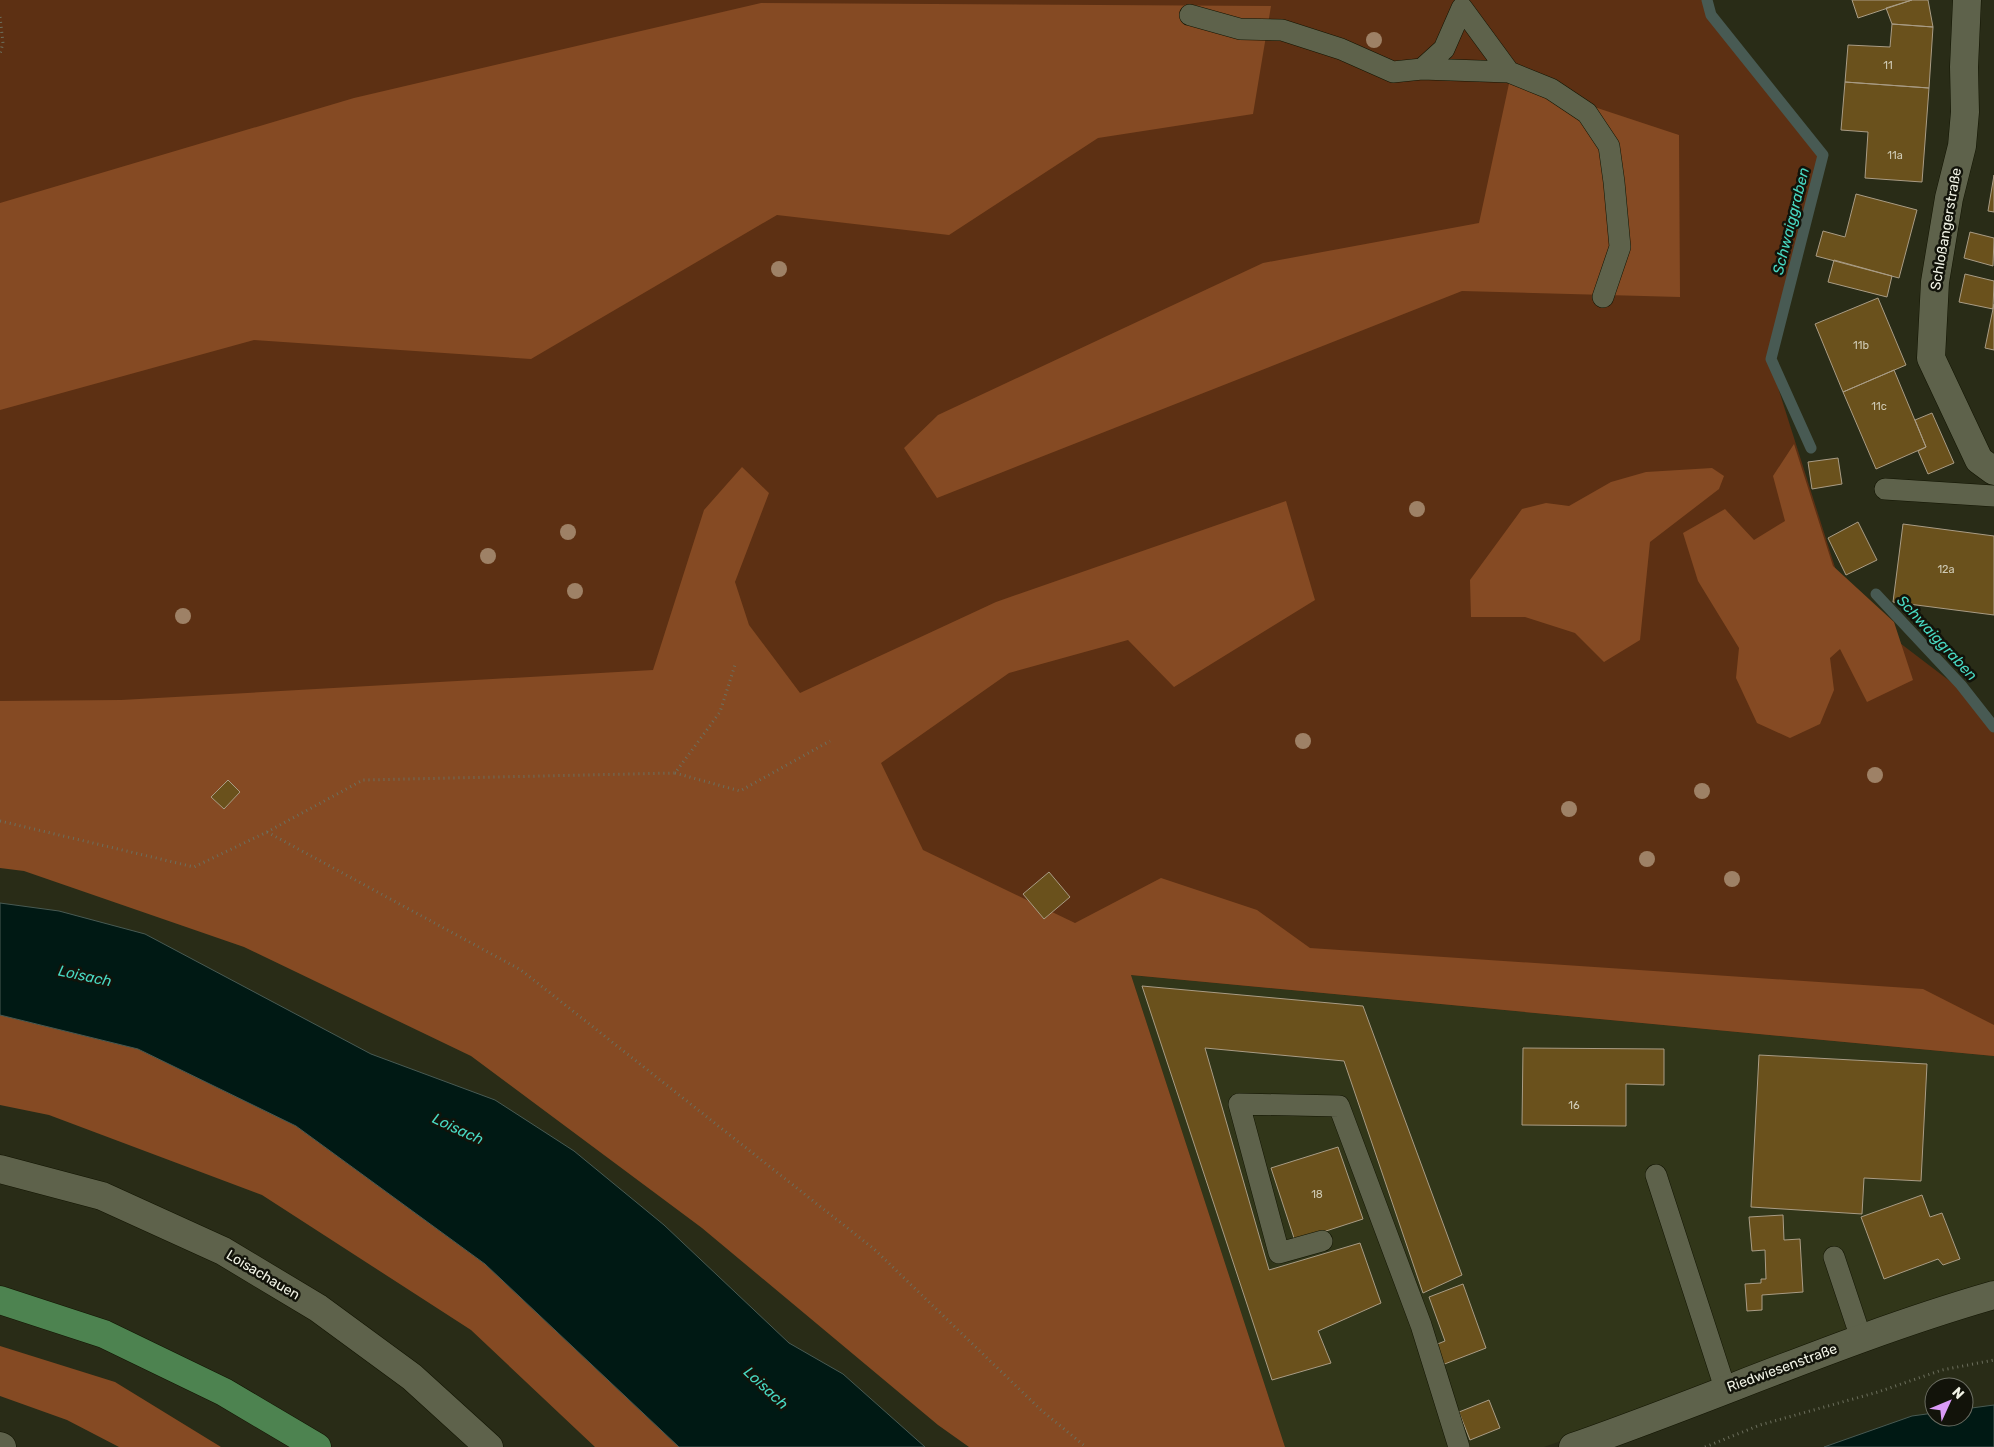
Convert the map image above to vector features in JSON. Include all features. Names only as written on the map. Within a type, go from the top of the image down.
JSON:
[{"type":"main road","points":[[0,1300],[104,1334],[224,1392],[317,1447]]},
{"type":"street","name":"Schloßangerstraße","points":[[1968,0],[1964,67],[1965,112],[1962,146],[1949,198],[1935,282],[1931,358],[1979,460],[1994,472]]},
{"type":"street","name":"Loisachauen","points":[[0,1169],[102,1196],[223,1251],[318,1308],[404,1371],[489,1447]]},
{"type":"street","name":"Riedwiesenstraße","points":[[1573,1447],[1633,1426],[1725,1388],[1994,1295]]},
{"type":"lane","points":[[1422,69],[1444,49],[1462,8],[1510,72]]},
{"type":"lane","points":[[1190,15],[1240,29],[1282,30],[1341,49],[1394,72],[1422,69],[1510,72],[1551,89],[1587,113],[1610,146],[1620,247],[1604,297]]},
{"type":"lane","points":[[1885,490],[1994,496]]},
{"type":"lane","points":[[1322,1242],[1279,1253],[1239,1104],[1339,1106],[1421,1325],[1459,1447]]},
{"type":"lane","points":[[1656,1175],[1725,1388]]},
{"type":"lane","points":[[1834,1257],[1859,1332],[1858,1341]]},
{"type":"path","points":[[0,17],[3,43],[0,54]]},
{"type":"path","points":[[675,774],[720,712],[735,665]]},
{"type":"path","points":[[0,821],[194,867],[267,832],[363,780],[675,774],[740,791],[830,741]]},
{"type":"path","points":[[267,832],[521,970],[874,1249],[1041,1410],[1086,1447]]},
{"type":"path","points":[[1705,1447],[1760,1426],[1878,1392],[1942,1370],[1994,1360]]},
{"type":"shaded area","points":[[0,0],[1705,0],[1710,16],[1820,156],[1769,359],[1846,602],[1959,688],[1994,733],[1994,1056],[1131,975],[0,829]]},
{"type":"shaded area","points":[[761,3],[1271,6],[1253,114],[1098,138],[949,235],[777,215],[531,359],[254,340],[0,410],[0,203],[354,98]]},
{"type":"shaded area","points":[[1510,79],[1679,135],[1680,297],[1462,291],[937,498],[904,448],[938,415],[1263,263],[1479,223]]},
{"type":"shaded area","points":[[1794,444],[1833,566],[1894,622],[1913,680],[1867,702],[1840,649],[1830,658],[1834,690],[1820,724],[1790,738],[1757,723],[1736,678],[1739,648],[1698,581],[1683,533],[1725,509],[1754,540],[1785,521],[1773,476]]},
{"type":"shaded area","points":[[742,467],[769,493],[735,582],[749,625],[800,693],[996,602],[1286,501],[1315,600],[1174,687],[1128,640],[1009,673],[881,763],[923,850],[1075,923],[1161,878],[1257,910],[1310,948],[1923,989],[1994,1025],[1994,1056],[1131,975],[1285,1447],[969,1447],[938,1425],[702,1228],[471,1056],[244,947],[24,871],[0,868],[0,701],[121,700],[653,670],[704,510]]},
{"type":"shaded area","points":[[1712,468],[1724,476],[1719,489],[1650,542],[1640,640],[1604,662],[1575,633],[1525,617],[1471,617],[1470,580],[1522,509],[1546,503],[1569,506],[1611,482],[1646,472]]},
{"type":"shaded area","points":[[1131,975],[1994,1056],[1994,1288],[1544,1447],[1285,1447]]},
{"type":"shaded area","points":[[0,1015],[138,1049],[296,1126],[485,1264],[679,1447],[595,1447],[471,1330],[262,1195],[49,1115],[0,1105]]},
{"type":"shaded area","points":[[0,1346],[115,1382],[221,1447],[119,1447],[67,1420],[0,1396]]},
{"type":"water","name":"Loisach","points":[[0,903],[59,911],[145,934],[371,1054],[495,1100],[574,1151],[664,1225],[789,1343],[843,1374],[925,1447],[679,1447],[485,1264],[296,1126],[138,1049],[0,1015]]},
{"type":"water","points":[[1994,1405],[1994,1447],[1824,1447],[1912,1416],[1924,1414],[1924,1427],[1974,1427],[1974,1408]]},
{"type":"building","points":[[1852,0],[1912,0],[1858,18]]},
{"type":"building","points":[[1912,0],[1928,0],[1933,27],[1892,24],[1886,8]]},
{"type":"building","points":[[1892,24],[1933,27],[1929,88],[1845,82],[1848,45],[1890,47]]},
{"type":"building","points":[[1845,82],[1929,88],[1922,182],[1865,178],[1868,132],[1841,130]]},
{"type":"building","points":[[1994,175],[1994,212],[1988,211]]},
{"type":"building","points":[[1856,194],[1917,210],[1899,278],[1816,256],[1823,231],[1845,237]]},
{"type":"building","points":[[1970,232],[1994,238],[1993,266],[1964,258]]},
{"type":"building","points":[[1834,260],[1892,276],[1887,297],[1828,282]]},
{"type":"building","points":[[1965,274],[1994,281],[1993,309],[1959,302]]},
{"type":"building","points":[[1878,298],[1906,365],[1843,392],[1815,324]]},
{"type":"building","points":[[1994,304],[1994,350],[1985,348]]},
{"type":"building","points":[[1894,370],[1926,447],[1876,469],[1843,392]]},
{"type":"building","points":[[1932,413],[1954,463],[1928,474],[1918,451],[1926,447],[1915,420]]},
{"type":"building","points":[[1838,458],[1842,484],[1812,489],[1808,462]]},
{"type":"building","points":[[1858,522],[1877,560],[1846,575],[1828,538]]},
{"type":"building","points":[[1903,524],[1994,536],[1994,615],[1893,602]]},
{"type":"building","points":[[228,780],[240,792],[224,809],[211,797]]},
{"type":"building","points":[[1049,872],[1070,897],[1044,919],[1023,894]]},
{"type":"building","points":[[1142,986],[1363,1006],[1462,1275],[1423,1293],[1344,1061],[1205,1048],[1269,1270],[1360,1243],[1381,1303],[1318,1331],[1331,1363],[1272,1380]]},
{"type":"building","points":[[1523,1048],[1664,1049],[1664,1085],[1626,1084],[1626,1126],[1522,1125]]},
{"type":"building","points":[[1759,1055],[1927,1064],[1921,1181],[1864,1178],[1862,1214],[1751,1207]]},
{"type":"building","points":[[1338,1147],[1363,1219],[1295,1241],[1271,1168]]},
{"type":"building","points":[[1922,1195],[1930,1217],[1942,1213],[1960,1259],[1943,1265],[1938,1259],[1884,1279],[1861,1217]]},
{"type":"building","points":[[1783,1215],[1784,1240],[1800,1239],[1803,1292],[1762,1295],[1762,1310],[1747,1311],[1745,1284],[1761,1283],[1761,1279],[1766,1279],[1765,1250],[1752,1251],[1749,1217]]},
{"type":"building","points":[[1463,1284],[1486,1348],[1442,1365],[1435,1345],[1445,1341],[1429,1297]]},
{"type":"building","points":[[1489,1400],[1500,1428],[1470,1440],[1459,1412]]},
{"type":"waterway","name":"Schwaiggraben","points":[[1707,0],[1711,15],[1823,155],[1771,359],[1811,448]]},
{"type":"waterway","name":"Schwaiggraben","points":[[1876,594],[1961,685],[1994,727]]}]
